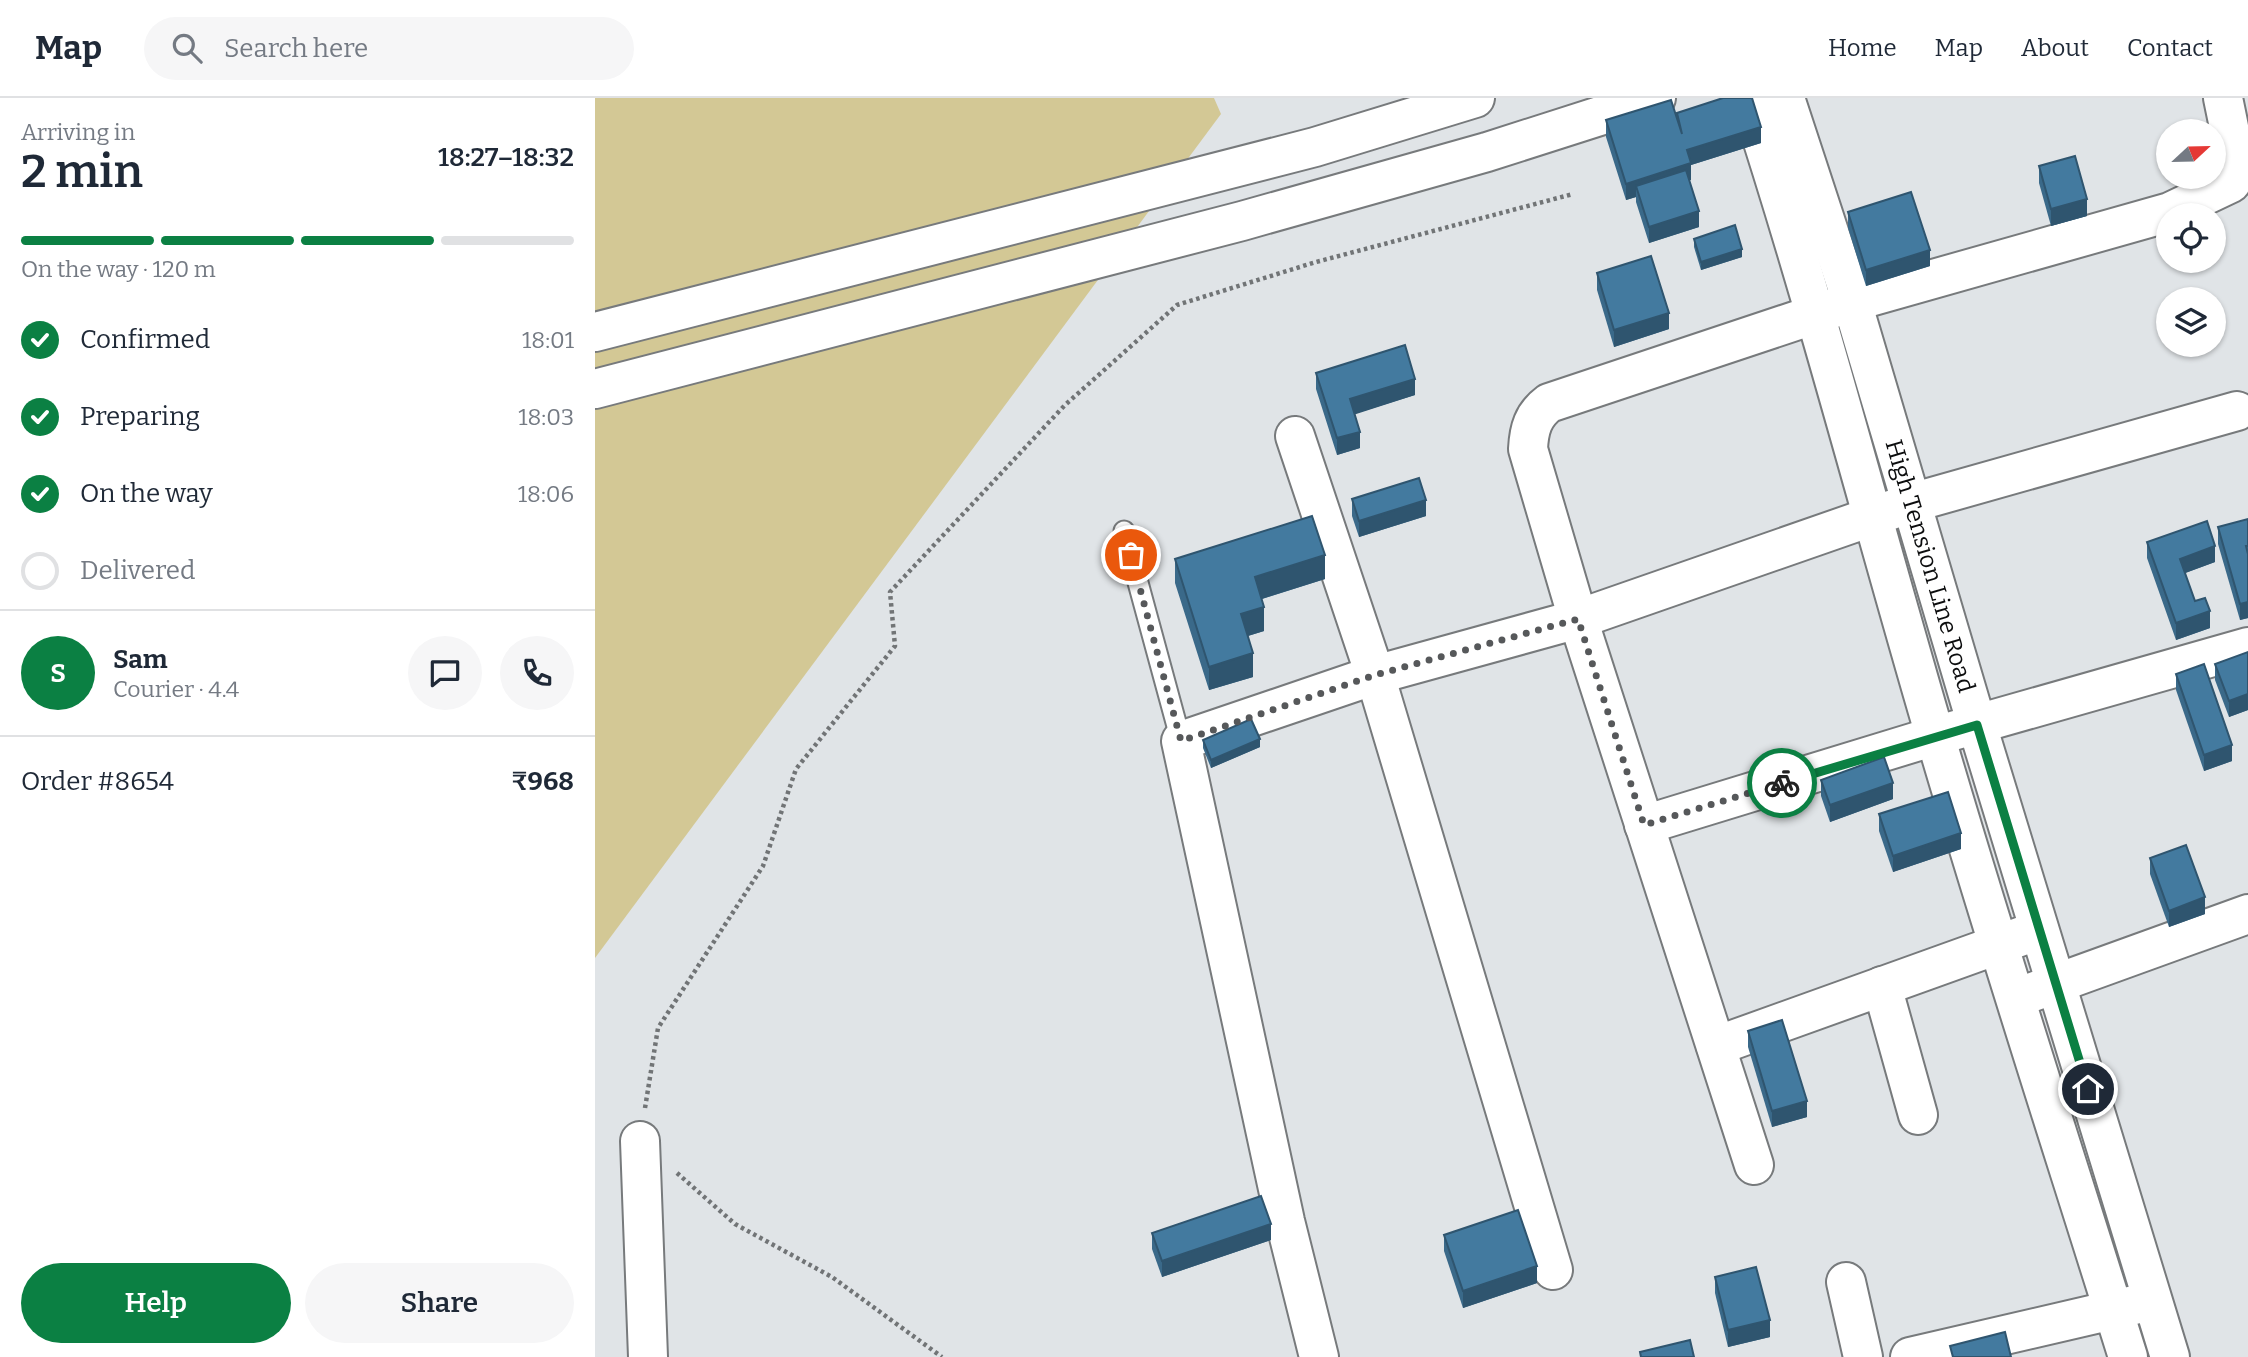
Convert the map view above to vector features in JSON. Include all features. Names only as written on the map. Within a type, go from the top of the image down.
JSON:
[{"type":"street","points":[[595,332],[1315,147],[1475,98]]},
{"type":"street","points":[[595,389],[1255,217],[1487,152],[1655,98]]},
{"type":"street","points":[[1749,98],[1816,313],[1871,517],[1935,736],[2128,1357]]},
{"type":"street","name":"High Tension Line Road","points":[[1785,98],[1852,302],[2055,984],[2170,1357]]},
{"type":"street","points":[[1754,1164],[1578,619],[1528,449],[1534,416],[1549,403],[1816,313],[2170,212],[2231,183],[2230,132],[2223,98]]},
{"type":"street","points":[[1319,1357],[1285,1221],[1181,741],[1375,675],[1578,619],[1911,503],[2237,411]]},
{"type":"street","points":[[1295,436],[1375,675],[1553,1270]]},
{"type":"street","points":[[1644,825],[1935,736],[2248,647]]},
{"type":"street","points":[[2016,998],[2248,914]]},
{"type":"street","points":[[1716,1046],[2039,930]]},
{"type":"street","points":[[1882,986],[1918,1115]]},
{"type":"street","points":[[640,1141],[647,1357]]},
{"type":"street","points":[[1846,1282],[1863,1357]]},
{"type":"street","points":[[1910,1357],[2153,1301]]},
{"type":"lane","points":[[1124,531],[1181,741]]},
{"type":"path","points":[[942,1357],[832,1277],[735,1224],[640,1141],[658,1028],[763,866],[796,769],[895,646],[890,592],[1065,405],[1177,305],[1315,262],[1573,194]]},
{"type":"shaded area","points":[[595,98],[1214,98],[1221,114],[595,958]]},
{"type":"building","points":[[1723,98],[1752,98],[1761,127],[1687,150],[1691,163],[1626,184],[1606,120],[1671,100],[1682,134],[1677,113]]},
{"type":"building","points":[[2075,156],[2087,199],[2051,209],[2039,166]]},
{"type":"building","points":[[1686,170],[1699,211],[1649,227],[1636,186]]},
{"type":"building","points":[[1911,192],[1930,250],[1866,270],[1848,212]]},
{"type":"building","points":[[1735,225],[1742,249],[1701,262],[1694,239]]},
{"type":"building","points":[[1651,256],[1669,313],[1614,330],[1597,273]]},
{"type":"building","points":[[1405,345],[1415,379],[1350,399],[1360,432],[1337,438],[1316,373]]},
{"type":"building","points":[[1419,478],[1426,500],[1359,521],[1352,499]]},
{"type":"building","points":[[1312,516],[1325,555],[1255,577],[1264,607],[1241,614],[1253,653],[1209,667],[1175,559]]},
{"type":"building","points":[[2248,519],[2248,602],[2240,604],[2218,527]]},
{"type":"building","points":[[2207,521],[2215,546],[2180,559],[2195,601],[2205,598],[2210,611],[2176,623],[2147,542]]},
{"type":"building","points":[[2248,652],[2248,694],[2229,701],[2215,664]]},
{"type":"building","points":[[2204,664],[2232,745],[2204,755],[2176,674]]},
{"type":"building","points":[[1251,719],[1260,739],[1211,760],[1203,740]]},
{"type":"building","points":[[1884,757],[1893,783],[1830,805],[1821,780]]},
{"type":"building","points":[[1948,792],[1961,833],[1893,856],[1879,814]]},
{"type":"building","points":[[2186,845],[2205,897],[2169,911],[2150,858]]},
{"type":"building","points":[[1782,1020],[1807,1101],[1772,1111],[1748,1031]]},
{"type":"building","points":[[1261,1196],[1271,1224],[1162,1261],[1152,1233]]},
{"type":"building","points":[[1518,1210],[1537,1266],[1463,1291],[1444,1235]]},
{"type":"building","points":[[1756,1267],[1770,1320],[1728,1330],[1715,1277]]},
{"type":"building","points":[[2005,1332],[2011,1357],[1953,1357],[1950,1346]]},
{"type":"building","points":[[1690,1340],[1694,1357],[1641,1357],[1640,1352]]},
{"type":"way so far","points":[[1131,555],[1181,741],[1375,675],[1578,619],[1644,825],[1782,783]]},
{"type":"route","points":[[1782,783],[1977,725],[2088,1089]]}]
